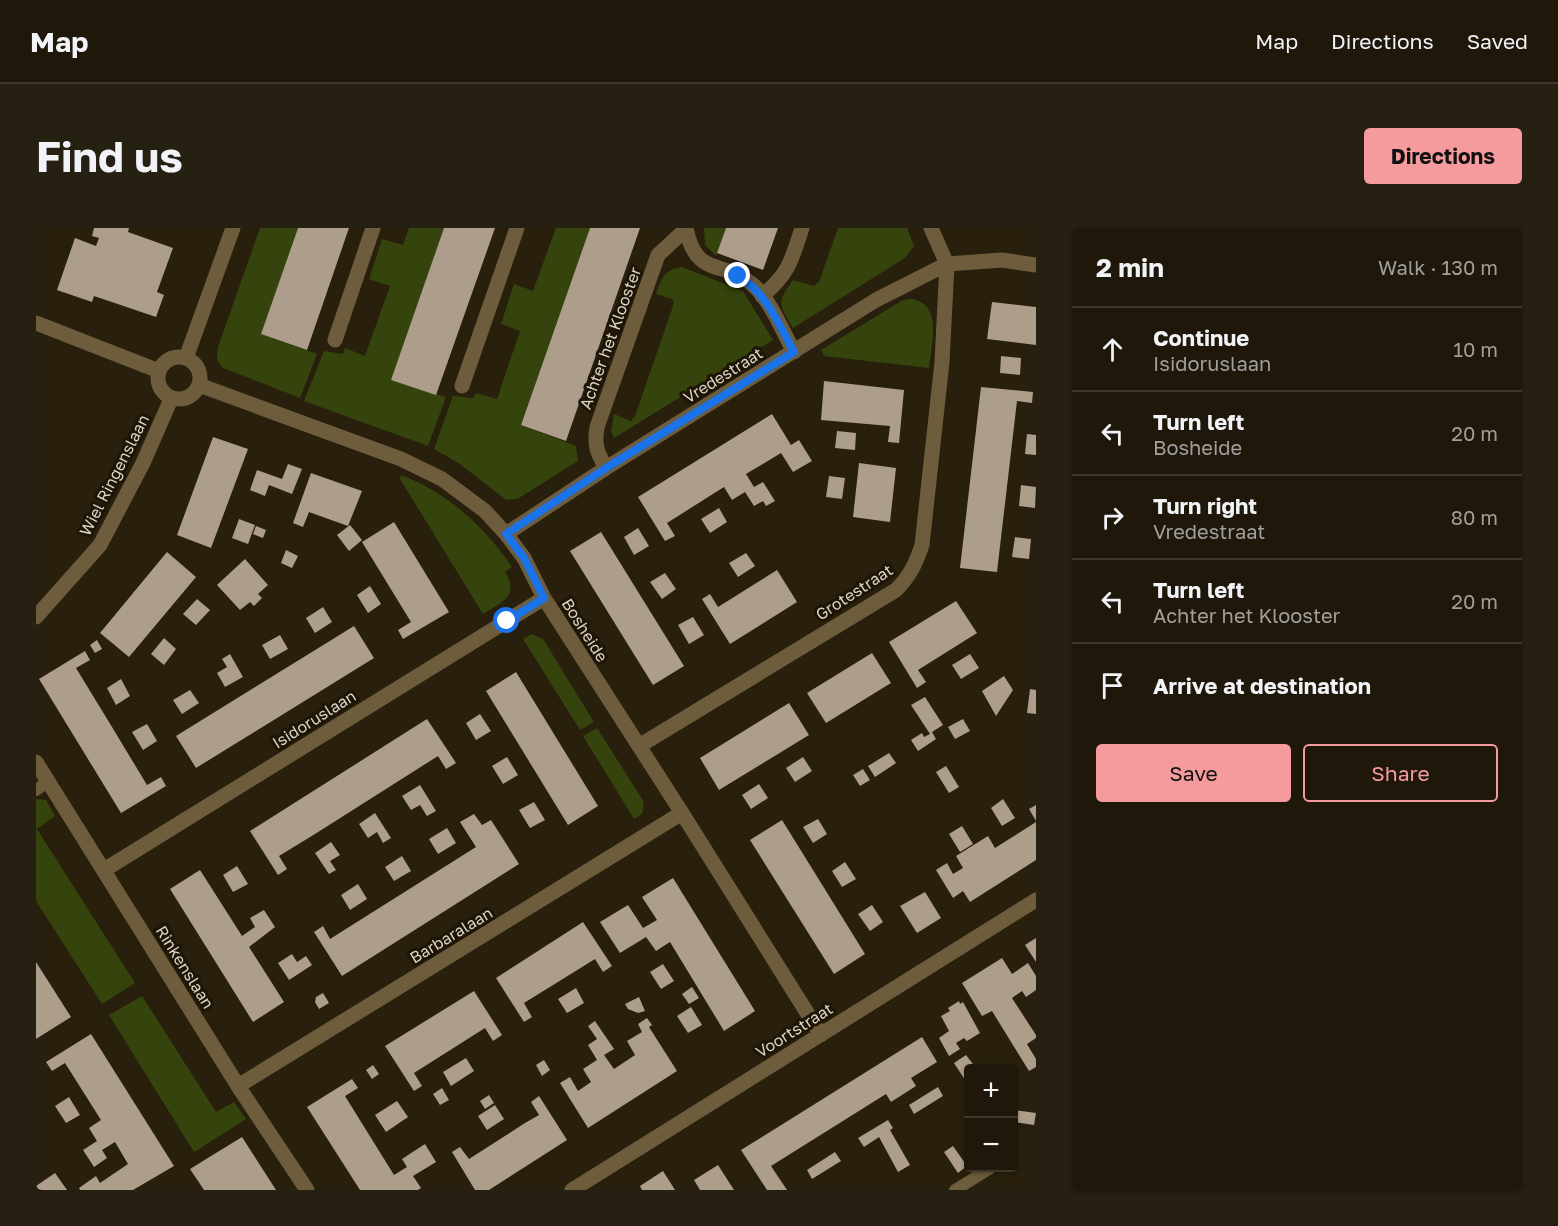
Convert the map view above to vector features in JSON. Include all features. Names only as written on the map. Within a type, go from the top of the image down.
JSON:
[{"type":"street","points":[[186,358],[233,228]]},
{"type":"street","points":[[335,340],[373,228]]},
{"type":"street","points":[[462,386],[517,228]]},
{"type":"street","points":[[762,296],[778,283],[789,267],[802,228]]},
{"type":"street","points":[[931,228],[947,264]]},
{"type":"street","name":"Achter het Klooster","points":[[686,229],[689,244],[703,263],[738,276],[752,284],[762,296],[794,352]]},
{"type":"street","name":"Achter het Klooster","points":[[606,468],[598,456],[595,443],[597,427],[658,255],[686,229]]},
{"type":"street","name":"Vredestraat","points":[[506,534],[606,468],[876,300],[947,264],[1002,260],[1036,264]]},
{"type":"street","name":"Grotestraat","points":[[639,746],[896,590],[908,578],[916,564],[922,545],[942,362],[947,264]]},
{"type":"street","points":[[36,323],[159,370]]},
{"type":"street","points":[[186,358],[199,369],[200,386],[188,398],[171,399],[159,387],[157,379],[159,370],[163,363],[170,359],[186,358]]},
{"type":"street","name":"Bosheide","points":[[200,386],[398,457],[459,490],[485,511],[524,558],[544,598],[821,1035]]},
{"type":"street","name":"Wiel Ringenslaan","points":[[36,617],[100,545],[143,463],[171,399]]},
{"type":"street","name":"Isidoruslaan","points":[[104,870],[544,598]]},
{"type":"street","name":"Rinkenslaan","points":[[36,762],[42,786],[104,870],[238,1086],[307,1190]]},
{"type":"street","name":"Barbaralaan","points":[[238,1086],[682,813]]},
{"type":"street","name":"Voortstraat","points":[[572,1190],[1036,900]]},
{"type":"lane","points":[[956,1190],[984,1172]]},
{"type":"green space","points":[[260,228],[298,228],[261,334],[317,354],[300,398],[223,368],[217,360],[218,347]]},
{"type":"green space","points":[[409,228],[444,228],[392,380],[446,397],[428,446],[304,401],[324,351],[343,354],[345,348],[365,356],[390,286],[369,279],[382,239],[403,245]]},
{"type":"green space","points":[[556,228],[590,228],[521,425],[576,446],[578,461],[519,498],[506,500],[460,464],[434,449],[453,396],[473,398],[476,393],[497,399],[520,331],[501,324],[514,284],[533,291]]},
{"type":"green space","points":[[704,228],[726,228],[716,256],[705,245]]},
{"type":"green space","points":[[838,228],[907,228],[914,246],[905,258],[793,328],[782,309],[784,294],[793,280],[814,286],[819,282]]},
{"type":"green space","points":[[682,267],[743,291],[773,340],[614,438],[611,431],[614,414],[631,421],[635,416],[673,306],[672,299],[656,294],[664,276],[671,270]]},
{"type":"green space","points":[[911,299],[921,302],[932,317],[933,337],[929,368],[824,356],[821,350],[903,300]]},
{"type":"green space","points":[[401,475],[418,482],[449,501],[464,512],[489,538],[512,567],[505,572],[511,587],[507,598],[483,614],[400,479]]},
{"type":"green space","points":[[532,634],[543,639],[594,722],[580,730],[523,639]]},
{"type":"green space","points":[[597,728],[644,802],[642,814],[634,819],[583,736]]},
{"type":"green space","points":[[36,799],[46,800],[55,816],[37,829],[135,983],[102,1004],[36,901]]},
{"type":"green space","points":[[142,996],[216,1112],[234,1102],[246,1119],[194,1152],[109,1015]]},
{"type":"building","points":[[94,228],[129,228],[128,232],[173,248],[157,292],[164,295],[156,317],[94,296],[92,302],[57,290],[75,238],[96,246],[99,238],[92,236]]},
{"type":"building","points":[[298,228],[349,228],[307,350],[261,334]]},
{"type":"building","points":[[444,228],[495,228],[436,395],[391,380]]},
{"type":"building","points":[[590,228],[640,228],[566,441],[521,425]]},
{"type":"building","points":[[726,228],[778,228],[763,270],[717,253]]},
{"type":"building","points":[[992,302],[1036,307],[1036,345],[987,339]]},
{"type":"building","points":[[1001,356],[1021,358],[1020,375],[1000,373]]},
{"type":"building","points":[[824,381],[904,390],[899,443],[888,442],[890,426],[821,420]]},
{"type":"building","points":[[981,387],[1033,392],[1032,403],[1017,401],[997,572],[960,568]]},
{"type":"building","points":[[772,414],[791,445],[799,440],[812,461],[793,472],[781,453],[746,474],[754,487],[763,482],[775,501],[766,506],[763,501],[754,506],[745,492],[732,500],[724,487],[667,523],[675,536],[665,541],[638,497]]},
{"type":"building","points":[[837,431],[856,433],[855,450],[835,448]]},
{"type":"building","points":[[1027,434],[1036,435],[1036,455],[1025,454]]},
{"type":"building","points":[[213,437],[248,449],[211,548],[177,535]]},
{"type":"building","points":[[859,463],[896,468],[890,522],[853,517]]},
{"type":"building","points":[[288,464],[302,469],[292,494],[269,485],[265,496],[250,490],[257,470],[282,479]]},
{"type":"building","points":[[311,473],[362,491],[348,526],[309,512],[303,527],[293,523]]},
{"type":"building","points":[[829,476],[845,478],[842,499],[826,497]]},
{"type":"building","points":[[1021,485],[1036,487],[1035,508],[1019,506]]},
{"type":"building","points":[[719,508],[727,522],[710,533],[701,519]]},
{"type":"building","points":[[239,519],[255,525],[248,544],[232,538]]},
{"type":"building","points":[[394,522],[449,612],[403,639],[398,630],[411,622],[362,542]]},
{"type":"building","points":[[350,525],[362,540],[349,551],[337,535]]},
{"type":"building","points":[[256,526],[266,530],[263,538],[253,534]]},
{"type":"building","points":[[638,528],[649,546],[634,555],[624,537]]},
{"type":"building","points":[[601,532],[684,666],[653,685],[570,551]]},
{"type":"building","points":[[1015,537],[1031,539],[1029,559],[1012,557]]},
{"type":"building","points":[[286,550],[298,556],[292,568],[281,563]]},
{"type":"building","points":[[167,552],[196,577],[129,657],[100,633]]},
{"type":"building","points":[[746,553],[755,566],[738,577],[729,563]]},
{"type":"building","points":[[245,559],[268,585],[258,594],[262,598],[254,606],[250,602],[240,610],[217,585]]},
{"type":"building","points":[[777,570],[797,602],[730,644],[702,599],[710,594],[718,607]]},
{"type":"building","points":[[665,573],[676,589],[662,599],[650,582]]},
{"type":"building","points":[[370,586],[381,604],[368,613],[357,595]]},
{"type":"building","points":[[197,599],[210,610],[196,625],[183,614]]},
{"type":"building","points":[[956,601],[977,633],[918,670],[926,682],[917,688],[889,642]]},
{"type":"building","points":[[323,607],[332,622],[315,633],[306,618]]},
{"type":"building","points":[[693,617],[704,635],[689,644],[678,625]]},
{"type":"building","points":[[354,626],[374,658],[196,768],[176,736]]},
{"type":"building","points":[[280,635],[288,649],[270,659],[262,645]]},
{"type":"building","points":[[164,638],[176,649],[164,665],[151,654]]},
{"type":"building","points":[[97,640],[102,649],[95,653],[90,645]]},
{"type":"building","points":[[85,651],[90,660],[76,668],[147,785],[161,777],[166,786],[121,813],[39,679]]},
{"type":"building","points":[[872,653],[891,683],[826,723],[807,693]]},
{"type":"building","points":[[230,654],[243,677],[225,687],[217,673],[227,667],[222,659]]},
{"type":"building","points":[[970,654],[979,668],[961,679],[952,665]]},
{"type":"building","points":[[516,672],[598,806],[568,825],[486,691]]},
{"type":"building","points":[[1004,676],[1013,690],[996,716],[982,691]]},
{"type":"building","points":[[121,679],[130,696],[116,705],[107,688]]},
{"type":"building","points":[[1030,689],[1036,690],[1036,714],[1027,713]]},
{"type":"building","points":[[190,690],[199,703],[182,714],[173,700]]},
{"type":"building","points":[[925,697],[943,725],[932,732],[936,739],[918,751],[911,740],[922,733],[924,737],[930,734],[911,705]]},
{"type":"building","points":[[789,703],[809,735],[719,790],[700,758]]},
{"type":"building","points":[[480,714],[491,731],[476,740],[466,723]]},
{"type":"building","points":[[427,719],[456,763],[446,769],[438,756],[279,856],[287,869],[278,875],[250,831]]},
{"type":"building","points":[[963,719],[970,731],[955,739],[948,727]]},
{"type":"building","points":[[147,724],[157,741],[143,750],[132,732]]},
{"type":"building","points":[[889,753],[896,763],[875,777],[868,766]]},
{"type":"building","points":[[507,757],[518,775],[503,784],[492,766]]},
{"type":"building","points":[[803,757],[812,771],[795,782],[786,768]]},
{"type":"building","points":[[946,766],[959,787],[949,793],[936,772]]},
{"type":"building","points":[[863,769],[870,780],[860,786],[853,775]]},
{"type":"building","points":[[759,784],[768,798],[751,809],[742,795]]},
{"type":"building","points":[[420,785],[436,811],[427,816],[420,805],[411,810],[402,796]]},
{"type":"building","points":[[1003,799],[1015,818],[1002,826],[991,808]]},
{"type":"building","points":[[534,802],[545,820],[530,828],[519,810]]},
{"type":"building","points":[[1036,805],[1036,821],[1029,809]]},
{"type":"building","points":[[375,813],[391,838],[383,843],[377,832],[368,838],[359,824]]},
{"type":"building","points":[[474,814],[482,825],[491,820],[519,864],[342,976],[314,932],[323,926],[330,939],[476,847],[460,822]]},
{"type":"building","points":[[818,819],[827,834],[813,843],[803,827]]},
{"type":"building","points":[[782,820],[865,954],[834,974],[750,840]]},
{"type":"building","points":[[1036,822],[1036,860],[970,902],[963,891],[953,898],[936,870],[947,863],[953,874],[963,868],[956,856],[988,836],[995,848]]},
{"type":"building","points":[[962,826],[973,844],[960,852],[949,834]]},
{"type":"building","points":[[447,828],[456,843],[438,854],[429,839]]},
{"type":"building","points":[[331,842],[340,855],[330,861],[336,870],[329,874],[315,853]]},
{"type":"building","points":[[402,856],[411,871],[394,881],[385,867]]},
{"type":"building","points":[[845,862],[856,879],[842,887],[832,871]]},
{"type":"building","points":[[237,866],[248,884],[233,892],[223,875]]},
{"type":"building","points":[[200,870],[242,936],[255,927],[250,918],[264,910],[275,927],[249,947],[284,1002],[253,1022],[170,889]]},
{"type":"building","points":[[673,878],[755,1011],[724,1031],[670,942],[656,951],[646,937],[620,953],[600,922],[628,905],[643,928],[657,920],[642,897]]},
{"type":"building","points":[[358,884],[367,899],[350,910],[341,895]]},
{"type":"building","points":[[925,892],[941,918],[917,933],[900,906]]},
{"type":"building","points":[[872,905],[883,922],[870,931],[858,914]]},
{"type":"building","points":[[583,922],[612,966],[603,972],[595,959],[524,1003],[532,1017],[524,1022],[496,978]]},
{"type":"building","points":[[1036,938],[1036,962],[1025,945]]},
{"type":"building","points":[[292,954],[297,962],[306,956],[312,965],[289,980],[278,963]]},
{"type":"building","points":[[1002,958],[1012,974],[1028,963],[1036,976],[1036,990],[1026,997],[1022,991],[1012,998],[1036,1035],[1036,1038],[1027,1044],[1036,1059],[1036,1067],[1029,1071],[992,1011],[982,1016],[962,983]]},
{"type":"building","points":[[36,962],[71,1017],[36,1039]]},
{"type":"building","points":[[663,964],[674,981],[661,989],[650,972]]},
{"type":"building","points":[[692,987],[699,998],[689,1004],[682,994]]},
{"type":"building","points":[[576,988],[584,1003],[567,1013],[558,999]]},
{"type":"building","points":[[474,991],[502,1035],[493,1041],[485,1028],[414,1073],[422,1086],[414,1091],[385,1046]]},
{"type":"building","points":[[323,993],[329,1003],[319,1009],[315,1002],[316,997]]},
{"type":"building","points":[[639,997],[645,1011],[638,1013],[628,1009],[625,1004]]},
{"type":"building","points":[[959,1001],[960,1004],[963,1002],[980,1033],[967,1041],[964,1038],[956,1043],[960,1049],[949,1056],[939,1038],[949,1031],[941,1016],[950,1011],[948,1008]]},
{"type":"building","points":[[691,1007],[702,1025],[688,1033],[677,1016]]},
{"type":"building","points":[[647,1018],[652,1025],[649,1027],[677,1071],[588,1128],[560,1083],[570,1077],[578,1091],[591,1082],[583,1069],[597,1060],[588,1045],[597,1039],[588,1026],[595,1021],[614,1049],[604,1055],[614,1069],[635,1055],[627,1041],[642,1032],[638,1024]]},
{"type":"building","points":[[91,1034],[174,1166],[133,1190],[80,1190],[79,1188],[96,1176],[100,1183],[128,1164],[115,1142],[102,1150],[107,1158],[94,1167],[83,1150],[97,1141],[89,1128],[101,1120],[65,1063],[52,1071],[46,1062]]},
{"type":"building","points":[[922,1037],[937,1062],[911,1078],[916,1086],[891,1102],[886,1094],[771,1166],[787,1190],[767,1190],[741,1150]]},
{"type":"building","points":[[966,1055],[973,1064],[964,1064],[964,1078],[954,1063]]},
{"type":"building","points":[[466,1058],[474,1071],[451,1086],[443,1072]]},
{"type":"building","points":[[544,1060],[550,1070],[542,1076],[536,1065]]},
{"type":"building","points":[[373,1065],[379,1074],[372,1079],[366,1070]]},
{"type":"building","points":[[352,1079],[358,1088],[345,1096],[394,1175],[407,1167],[402,1159],[425,1144],[436,1162],[413,1176],[421,1188],[418,1190],[360,1190],[307,1107]]},
{"type":"building","points":[[938,1087],[943,1096],[914,1114],[909,1105]]},
{"type":"building","points":[[442,1088],[449,1100],[440,1105],[433,1094]]},
{"type":"building","points":[[489,1095],[494,1103],[485,1109],[480,1101]]},
{"type":"building","points":[[539,1096],[567,1140],[489,1190],[475,1190],[452,1152],[460,1147],[469,1159],[539,1115],[531,1102]]},
{"type":"building","points":[[69,1097],[80,1115],[66,1123],[55,1106]]},
{"type":"building","points":[[397,1101],[408,1117],[386,1132],[375,1115]]},
{"type":"building","points":[[495,1105],[504,1119],[487,1130],[478,1116]]},
{"type":"building","points":[[1018,1111],[1036,1113],[1034,1125],[1018,1123]]},
{"type":"building","points":[[888,1120],[893,1128],[890,1130],[910,1165],[898,1172],[879,1137],[864,1147],[858,1138]]},
{"type":"building","points":[[242,1137],[276,1190],[204,1190],[190,1169]]},
{"type":"building","points":[[953,1146],[964,1162],[964,1168],[958,1173],[944,1152]]},
{"type":"building","points":[[835,1152],[841,1161],[812,1179],[807,1170]]},
{"type":"building","points":[[718,1165],[734,1190],[700,1190],[694,1180]]},
{"type":"building","points":[[663,1171],[675,1190],[642,1190],[640,1186]]},
{"type":"building","points":[[55,1173],[67,1190],[36,1190],[36,1186]]},
{"type":"route","points":[[507,621],[544,598],[524,558],[506,534],[606,468],[794,352],[762,296],[752,284],[738,276]]}]
